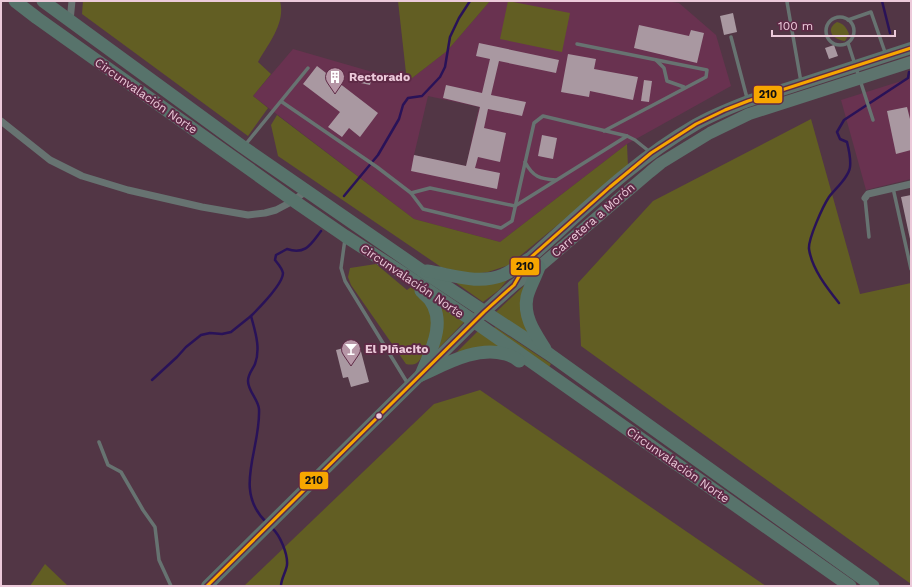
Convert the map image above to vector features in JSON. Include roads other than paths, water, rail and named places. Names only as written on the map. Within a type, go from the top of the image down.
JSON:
[{"type":"highway","name":"Circunvalación Norte","points":[[15,1],[50,28],[293,200],[347,228],[421,270],[549,354],[873,586]]},
{"type":"highway","name":"Circunvalación Norte","points":[[46,2],[70,22],[306,191],[347,228],[404,274],[554,377],[850,586]]},
{"type":"highway","points":[[27,10],[46,2],[50,28]]},
{"type":"highway","points":[[234,159],[243,147]]},
{"type":"highway","points":[[421,270],[473,280],[494,278],[534,263]]},
{"type":"highway","points":[[534,263],[527,296],[526,309],[529,322],[549,354]]},
{"type":"highway","points":[[404,274],[430,300],[436,315],[437,329],[421,375]]},
{"type":"highway","points":[[421,375],[469,355],[486,352],[505,354],[554,377]]},
{"type":"main road","name":"Carretera a Morón","points":[[207,586],[484,312],[514,285],[610,187],[651,153],[696,124],[748,101],[911,48]]},
{"type":"main road","name":"Carretera a Morón","points":[[534,263],[661,163],[710,133],[749,114],[911,62]]},
{"type":"main road","points":[[651,153],[661,163]]},
{"type":"street","points":[[70,22],[72,1]]},
{"type":"street","points":[[1,121],[50,160],[82,176],[120,188],[202,207],[248,215],[271,212],[306,191]]},
{"type":"street","points":[[865,198],[868,194],[911,184]]},
{"type":"lane","points":[[788,1],[786,2],[802,84]]},
{"type":"lane","points":[[848,20],[853,27],[854,32],[848,43],[839,45],[835,44],[828,38],[826,34],[828,25],[831,21],[839,18],[848,20],[871,12],[891,69]]},
{"type":"lane","points":[[731,37],[748,101]]},
{"type":"lane","points":[[848,43],[873,120]]},
{"type":"lane","points":[[577,44],[707,70],[706,76],[604,131]]},
{"type":"lane","points":[[655,60],[664,68],[667,81],[684,88]]},
{"type":"lane","points":[[243,147],[282,102],[308,68]]},
{"type":"lane","points":[[282,102],[370,161],[411,193],[423,209],[501,228],[512,221],[534,123],[543,116],[627,136],[635,140],[651,153]]},
{"type":"lane","points":[[411,193],[430,188],[515,206],[627,136]]},
{"type":"lane","points":[[526,162],[531,172],[536,176],[557,180]]},
{"type":"lane","points":[[893,188],[911,269]]},
{"type":"lane","points":[[865,198],[869,237]]},
{"type":"lane","points":[[347,228],[341,268],[345,281],[409,386]]},
{"type":"lane","points":[[99,442],[108,465],[121,472],[143,510],[156,527],[159,560],[171,586]]},
{"type":"waterway","points":[[344,196],[378,155],[399,119],[403,105],[408,98],[422,96],[440,77],[445,67],[450,37],[459,18],[470,1]]},
{"type":"waterway","points":[[882,1],[890,33]]},
{"type":"waterway","points":[[839,303],[825,285],[813,264],[809,249],[813,231],[823,208],[829,197],[847,175],[850,167],[847,142],[840,139],[837,132],[844,120],[908,78],[909,72]]},
{"type":"waterway","points":[[267,523],[257,510],[251,497],[251,469],[259,409],[248,385],[248,378],[257,358],[257,340],[251,316],[270,296],[282,278],[283,273],[275,260],[276,255],[287,249],[299,251],[307,247],[321,231]]},
{"type":"waterway","points":[[152,380],[186,347],[201,335],[231,332],[251,316]]},
{"type":"waterway","points":[[272,528],[281,540],[287,561],[281,586]]},
{"type":"place","name":"Rectorado","points":[[335,94]]},
{"type":"place","name":"El Piñacito","points":[[351,366]]}]
